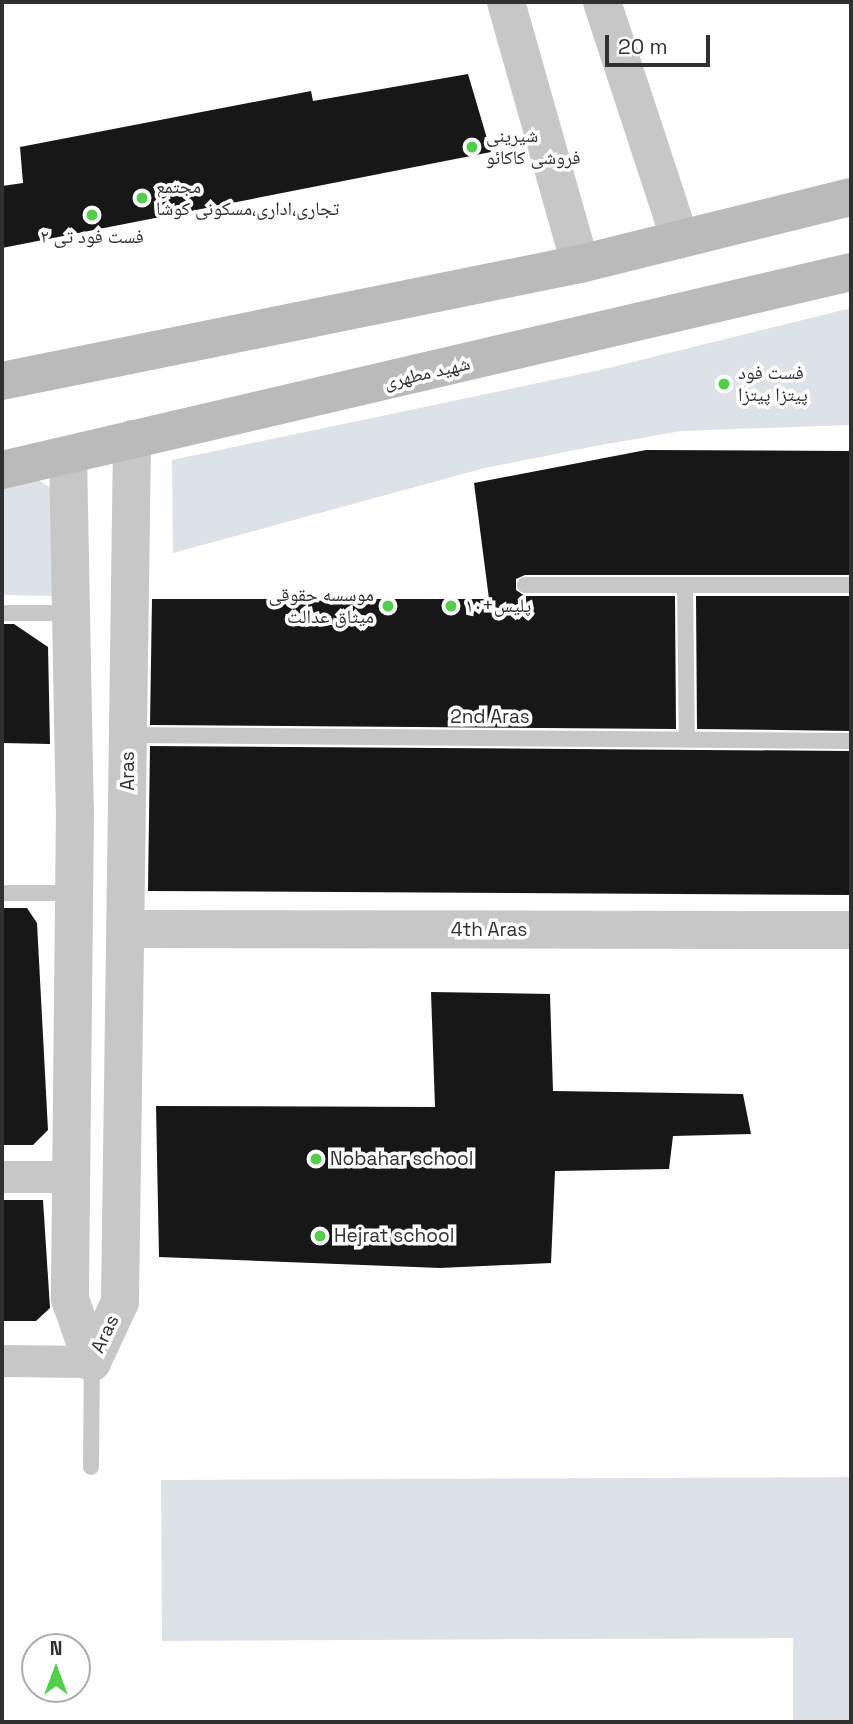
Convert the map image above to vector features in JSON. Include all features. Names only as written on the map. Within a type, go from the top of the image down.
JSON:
[{"type":"main road","points":[[2,381],[580,264],[851,197]]},
{"type":"main road","name":"شهید مطهری","points":[[2,470],[851,272]]},
{"type":"street","points":[[506,2],[580,264]]},
{"type":"street","points":[[602,2],[680,239]]},
{"type":"street","name":"Aras","points":[[92,1362],[120,1302],[132,439]]},
{"type":"street","name":"Aras","points":[[68,456],[75,809],[74,1177],[70,1299],[92,1362]]},
{"type":"street","points":[[69,537],[90,519],[117,518],[131,527]]},
{"type":"street","points":[[75,809],[128,810]]},
{"type":"street","name":"4th Aras","points":[[127,929],[851,930]]},
{"type":"street","points":[[74,1027],[125,1030]]},
{"type":"street","points":[[2,1177],[74,1177]]},
{"type":"street","points":[[2,1361],[92,1362]]},
{"type":"lane","points":[[525,585],[851,585]]},
{"type":"lane","points":[[685,585],[687,739]]},
{"type":"lane","points":[[2,613],[70,613]]},
{"type":"lane","name":"2nd Aras","points":[[129,735],[851,741]]},
{"type":"lane","points":[[2,893],[75,893]]},
{"type":"lane","points":[[90,1467],[92,1362]]},
{"type":"shaded area","points":[[851,308],[851,425],[681,431],[596,446],[485,468],[173,553],[172,460],[600,370]]},
{"type":"shaded area","points":[[30,475],[51,488],[52,596],[2,595],[2,480]]},
{"type":"shaded area","points":[[851,1477],[851,1722],[793,1722],[793,1638],[162,1641],[161,1480]]},
{"type":"building","name":"مجتمع تجاری،اداری،مسکونی کوشا","points":[[468,74],[491,152],[2,248],[2,186],[23,183],[20,147],[311,91],[313,101]]},
{"type":"building","points":[[646,450],[851,451],[851,575],[525,575],[516,579],[516,590],[525,596],[675,596],[676,729],[150,725],[152,599],[489,599],[474,483]]},
{"type":"building","points":[[696,596],[851,596],[851,731],[697,729]]},
{"type":"building","points":[[2,624],[14,624],[48,647],[50,744],[2,743]]},
{"type":"building","points":[[150,746],[851,751],[851,895],[148,891]]},
{"type":"building","points":[[2,908],[27,908],[37,923],[48,1130],[33,1145],[2,1145]]},
{"type":"building","points":[[431,992],[550,994],[553,1091],[743,1094],[751,1134],[673,1136],[669,1169],[555,1171],[551,1263],[440,1268],[159,1257],[156,1106],[435,1107]]},
{"type":"building","points":[[2,1200],[43,1200],[50,1308],[36,1321],[2,1321]]},
{"type":"place","name":"شیرینی فروشی کاکائو","points":[[472,147]]},
{"type":"place","name":"مجتمع تجاری،اداری،مسکونی کوشا","points":[[142,198]]},
{"type":"place","name":"فست فود تی ۲","points":[[92,215]]},
{"type":"place","name":"فست فود پیتزا پیتزا","points":[[724,384]]},
{"type":"place","name":"موسسه حقوقی میثاق عدالت","points":[[388,606]]},
{"type":"place","name":"پلیس+۱۰","points":[[451,606]]},
{"type":"place","name":"Nobahar school","points":[[316,1159]]},
{"type":"place","name":"Hejrat school","points":[[320,1236]]}]
